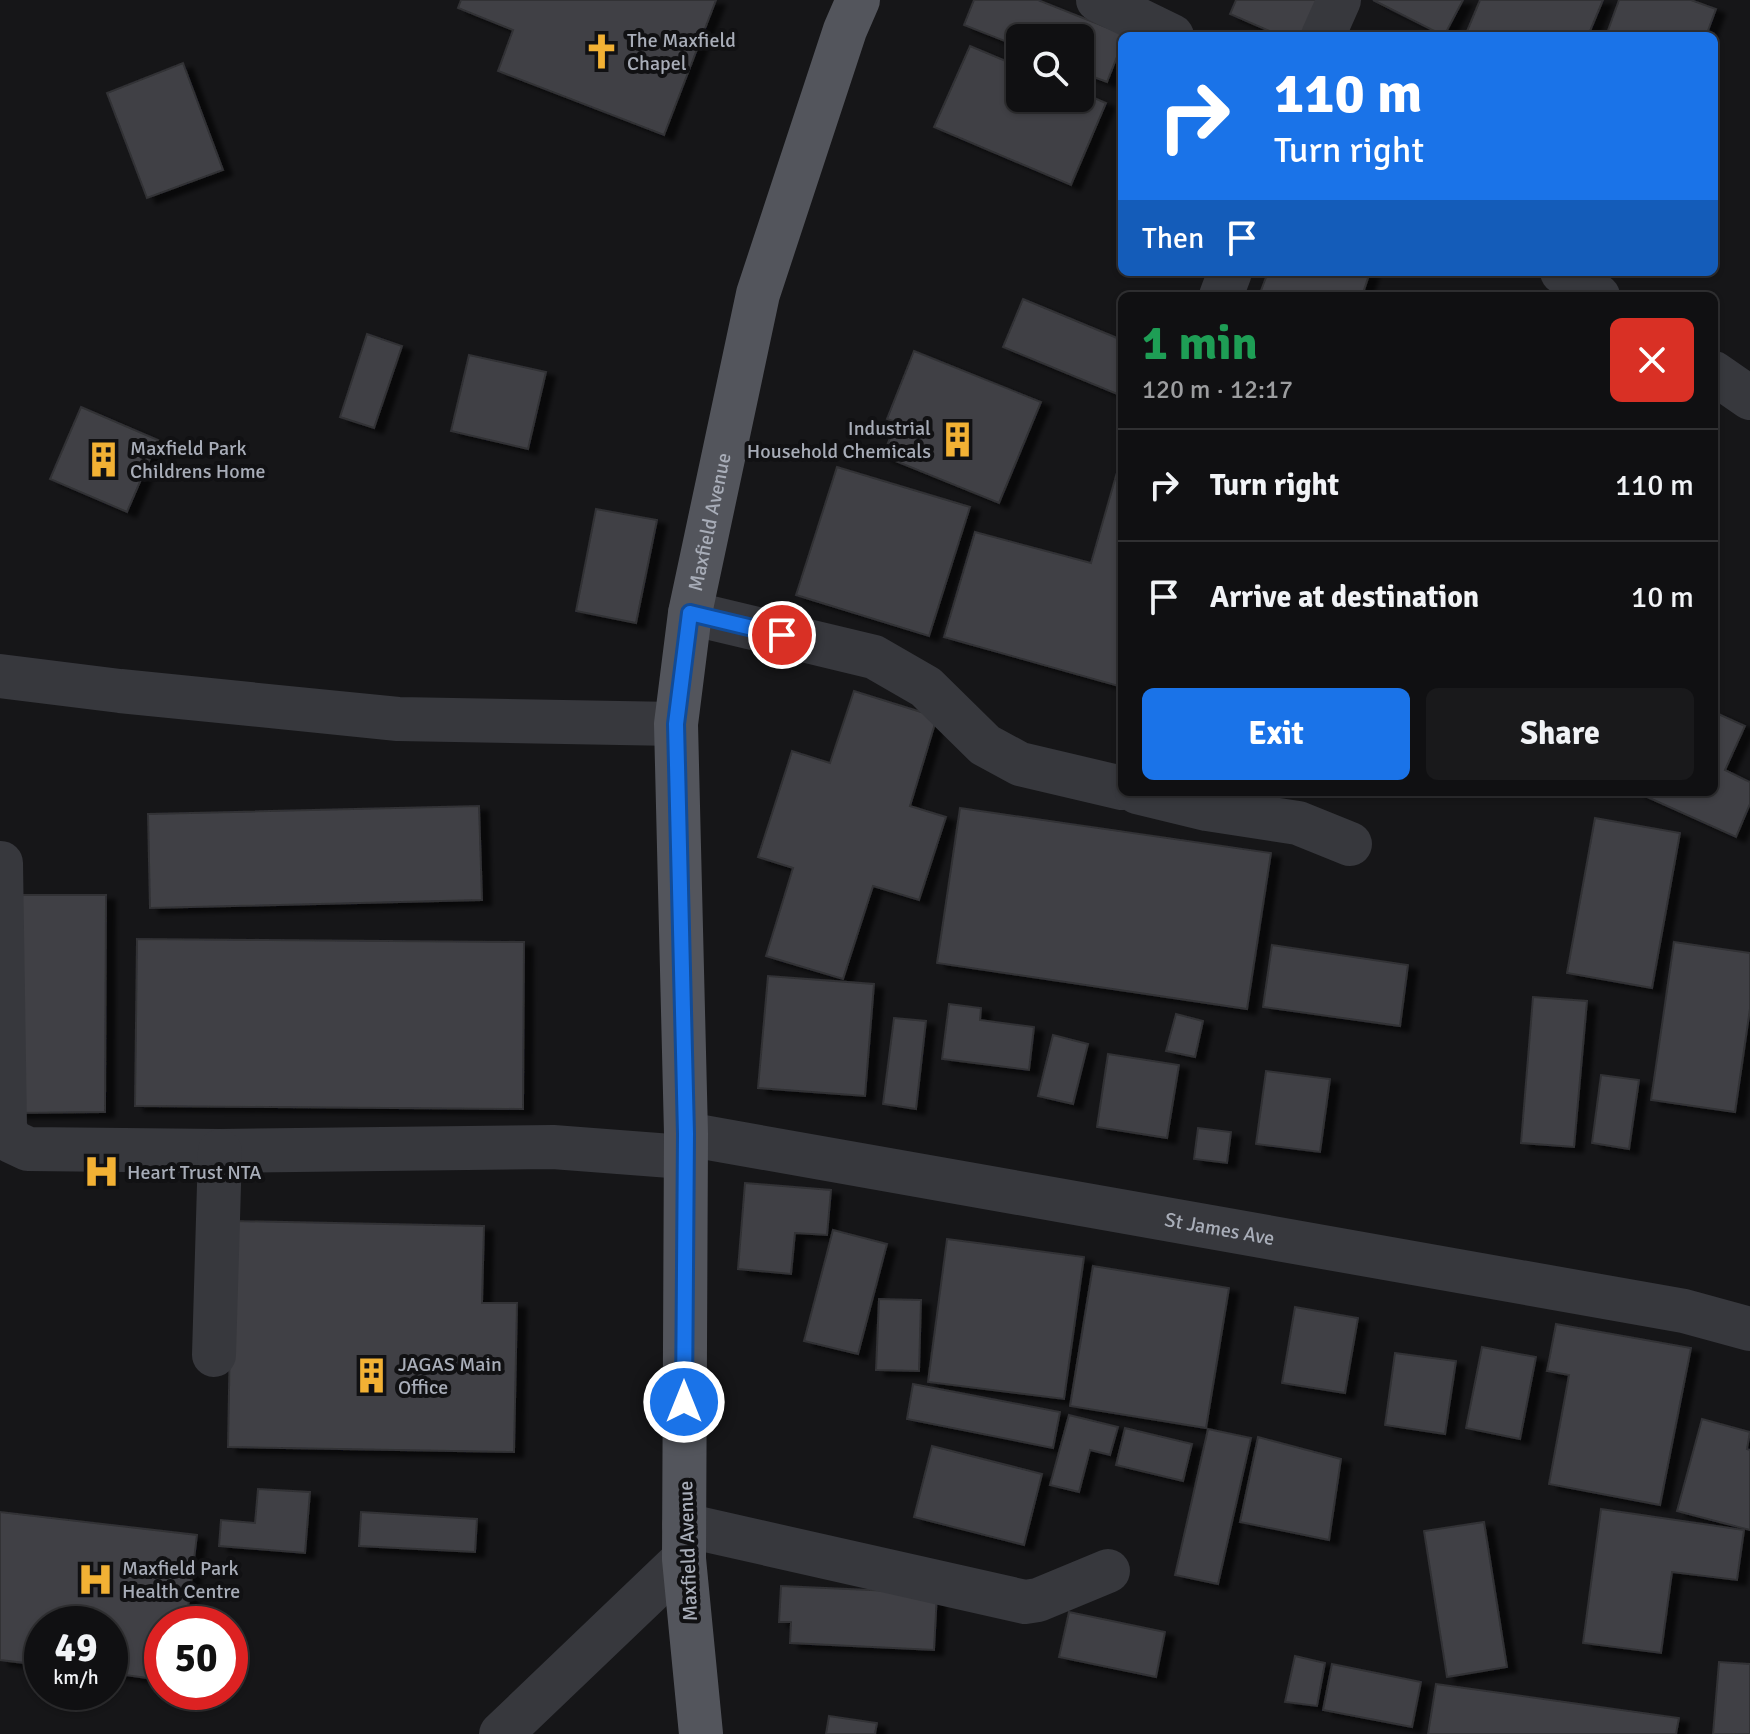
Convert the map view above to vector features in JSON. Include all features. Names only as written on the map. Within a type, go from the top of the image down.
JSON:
[{"type":"main road","name":"Maxfield Avenue","points":[[701,1734],[684,1542],[685,1146],[676,724],[690,613],[758,294],[845,30],[858,0]]},
{"type":"street","points":[[1098,0],[1164,32]]},
{"type":"street","points":[[1325,32],[1339,0]]},
{"type":"street","points":[[1568,276],[1592,292]]},
{"type":"street","points":[[1718,376],[1750,398]]},
{"type":"street","points":[[690,613],[874,657],[926,687],[985,745],[1020,764],[1118,787]]},
{"type":"street","points":[[0,676],[398,719],[676,724]]},
{"type":"street","points":[[1153,796],[1207,809],[1298,823],[1350,844]]},
{"type":"street","name":"St James Ave","points":[[1,863],[5,1128],[11,1141],[28,1149],[220,1151],[685,1146],[1684,1311],[1750,1329]]},
{"type":"street","points":[[214,1355],[220,1151]]},
{"type":"street","points":[[501,1734],[684,1542],[1025,1602],[1038,1600],[1108,1571]]},
{"type":"building","name":"The Maxfield Chapel","points":[[461,0],[716,0],[664,135],[498,71],[513,30],[458,8]]},
{"type":"building","points":[[974,0],[1038,0],[1118,32],[1118,54],[1107,82],[1094,77],[1094,24],[1006,24],[1006,42],[964,25]]},
{"type":"building","points":[[1236,0],[1330,0],[1316,32],[1272,32],[1230,14]]},
{"type":"building","points":[[1373,0],[1463,0],[1446,32],[1436,32]]},
{"type":"building","points":[[1480,0],[1603,0],[1590,32],[1467,32]]},
{"type":"building","points":[[1619,0],[1691,0],[1716,9],[1707,32],[1607,32]]},
{"type":"building","points":[[970,46],[1006,61],[1006,112],[1094,112],[1094,98],[1106,103],[1071,185],[934,127]]},
{"type":"building","points":[[183,63],[223,170],[147,198],[107,93]]},
{"type":"building","points":[[1266,276],[1369,276],[1363,292],[1260,292]]},
{"type":"building","points":[[1023,299],[1118,338],[1118,394],[1003,347]]},
{"type":"building","points":[[367,334],[402,346],[374,428],[340,417]]},
{"type":"building","name":"Industrial Household Chemicals","points":[[914,351],[1041,402],[999,503],[883,456],[896,422],[887,419]]},
{"type":"building","points":[[469,355],[546,372],[528,449],[451,431]]},
{"type":"building","name":"Maxfield Park Childrens Home","points":[[81,407],[158,440],[127,512],[50,479]]},
{"type":"building","points":[[837,467],[970,507],[929,636],[796,595]]},
{"type":"building","points":[[1118,469],[1118,686],[944,637],[975,532],[1091,563]]},
{"type":"building","points":[[596,509],[657,520],[636,623],[576,611]]},
{"type":"building","points":[[854,691],[937,717],[910,806],[946,817],[919,900],[873,886],[843,979],[766,956],[793,868],[758,857],[792,751],[830,763]]},
{"type":"building","points":[[1718,714],[1745,726],[1725,770],[1750,782],[1750,804],[1736,837],[1645,796],[1718,796]]},
{"type":"building","points":[[479,806],[482,900],[150,908],[148,814]]},
{"type":"building","points":[[960,808],[1271,853],[1247,1009],[937,963]]},
{"type":"building","points":[[1595,818],[1680,833],[1652,988],[1567,973]]},
{"type":"building","points":[[17,895],[106,895],[105,1112],[16,1113]]},
{"type":"building","points":[[137,939],[524,942],[523,1109],[135,1106]]},
{"type":"building","points":[[1674,942],[1750,953],[1750,1009],[1735,1112],[1651,1100]]},
{"type":"building","points":[[1272,945],[1408,965],[1400,1026],[1263,1007]]},
{"type":"building","points":[[768,976],[874,984],[865,1096],[758,1088]]},
{"type":"building","points":[[1533,997],[1587,1001],[1574,1147],[1521,1143]]},
{"type":"building","points":[[949,1004],[981,1008],[980,1020],[1034,1027],[1029,1070],[942,1059]]},
{"type":"building","points":[[1176,1014],[1203,1021],[1195,1057],[1166,1051]]},
{"type":"building","points":[[894,1018],[926,1021],[916,1109],[883,1104]]},
{"type":"building","points":[[1053,1035],[1088,1044],[1073,1104],[1038,1096]]},
{"type":"building","points":[[1108,1054],[1179,1065],[1167,1138],[1097,1127]]},
{"type":"building","points":[[1266,1071],[1330,1079],[1320,1152],[1256,1144]]},
{"type":"building","points":[[1601,1075],[1639,1080],[1629,1149],[1592,1143]]},
{"type":"building","points":[[1198,1128],[1231,1132],[1227,1163],[1194,1159]]},
{"type":"building","points":[[745,1183],[831,1190],[827,1235],[795,1233],[791,1274],[738,1269]]},
{"type":"building","name":"JAGAS Main Office","points":[[232,1221],[484,1226],[482,1303],[517,1303],[514,1452],[228,1447]]},
{"type":"building","points":[[833,1230],[887,1244],[858,1354],[804,1341]]},
{"type":"building","points":[[947,1239],[1084,1257],[1064,1399],[928,1382]]},
{"type":"building","points":[[1093,1266],[1229,1288],[1206,1428],[1070,1406]]},
{"type":"building","points":[[879,1299],[921,1300],[919,1371],[876,1370]]},
{"type":"building","points":[[1295,1307],[1358,1318],[1345,1393],[1282,1383]]},
{"type":"building","points":[[1556,1324],[1691,1348],[1660,1505],[1549,1484],[1569,1375],[1547,1371]]},
{"type":"building","points":[[1482,1347],[1536,1357],[1520,1439],[1466,1428]]},
{"type":"building","points":[[1395,1353],[1456,1361],[1445,1434],[1385,1425]]},
{"type":"building","points":[[913,1384],[1060,1412],[1053,1448],[907,1419]]},
{"type":"building","points":[[1069,1415],[1118,1427],[1110,1455],[1090,1450],[1079,1492],[1050,1485]]},
{"type":"building","points":[[1702,1419],[1750,1432],[1747,1449],[1750,1450],[1750,1530],[1677,1511]]},
{"type":"building","points":[[1125,1428],[1192,1444],[1183,1481],[1116,1465]]},
{"type":"building","points":[[1208,1429],[1251,1438],[1218,1584],[1175,1575]]},
{"type":"building","points":[[1258,1437],[1341,1459],[1329,1540],[1240,1522]]},
{"type":"building","points":[[932,1446],[1042,1474],[1024,1545],[914,1517]]},
{"type":"building","points":[[258,1489],[310,1492],[305,1553],[219,1546],[221,1520],[255,1523]]},
{"type":"building","points":[[1601,1509],[1744,1530],[1737,1580],[1672,1572],[1661,1653],[1583,1643]]},
{"type":"building","name":"Maxfield Park Health Centre","points":[[0,1512],[197,1535],[188,1606],[144,1606],[144,1678],[128,1675],[128,1606],[24,1606],[24,1663],[0,1660]]},
{"type":"building","points":[[361,1512],[477,1519],[475,1552],[359,1546]]},
{"type":"building","points":[[1484,1522],[1507,1667],[1447,1677],[1424,1531]]},
{"type":"building","points":[[781,1586],[937,1593],[934,1650],[790,1643],[791,1622],[779,1622]]},
{"type":"building","points":[[1069,1612],[1165,1632],[1156,1677],[1059,1657]]},
{"type":"building","points":[[1295,1656],[1325,1663],[1317,1706],[1285,1702]]},
{"type":"building","points":[[1719,1662],[1750,1664],[1750,1734],[1713,1734]]},
{"type":"building","points":[[1332,1664],[1421,1682],[1412,1727],[1323,1710]]},
{"type":"building","points":[[1436,1684],[1679,1718],[1676,1734],[1428,1734]]},
{"type":"building","points":[[829,1716],[877,1723],[875,1734],[826,1734]]},
{"type":"place","name":"The Maxfield Chapel","points":[[601,51]]},
{"type":"place","name":"Industrial Household Chemicals","points":[[957,439]]},
{"type":"place","name":"Maxfield Park Childrens Home","points":[[104,460]]},
{"type":"place","name":"Heart Trust NTA","points":[[101,1172]]},
{"type":"place","name":"JAGAS Main Office","points":[[372,1375]]},
{"type":"place","name":"Maxfield Park Health Centre","points":[[96,1579]]},
{"type":"route","points":[[684,1402],[686,1134],[676,724],[690,613],[782,635]]}]
